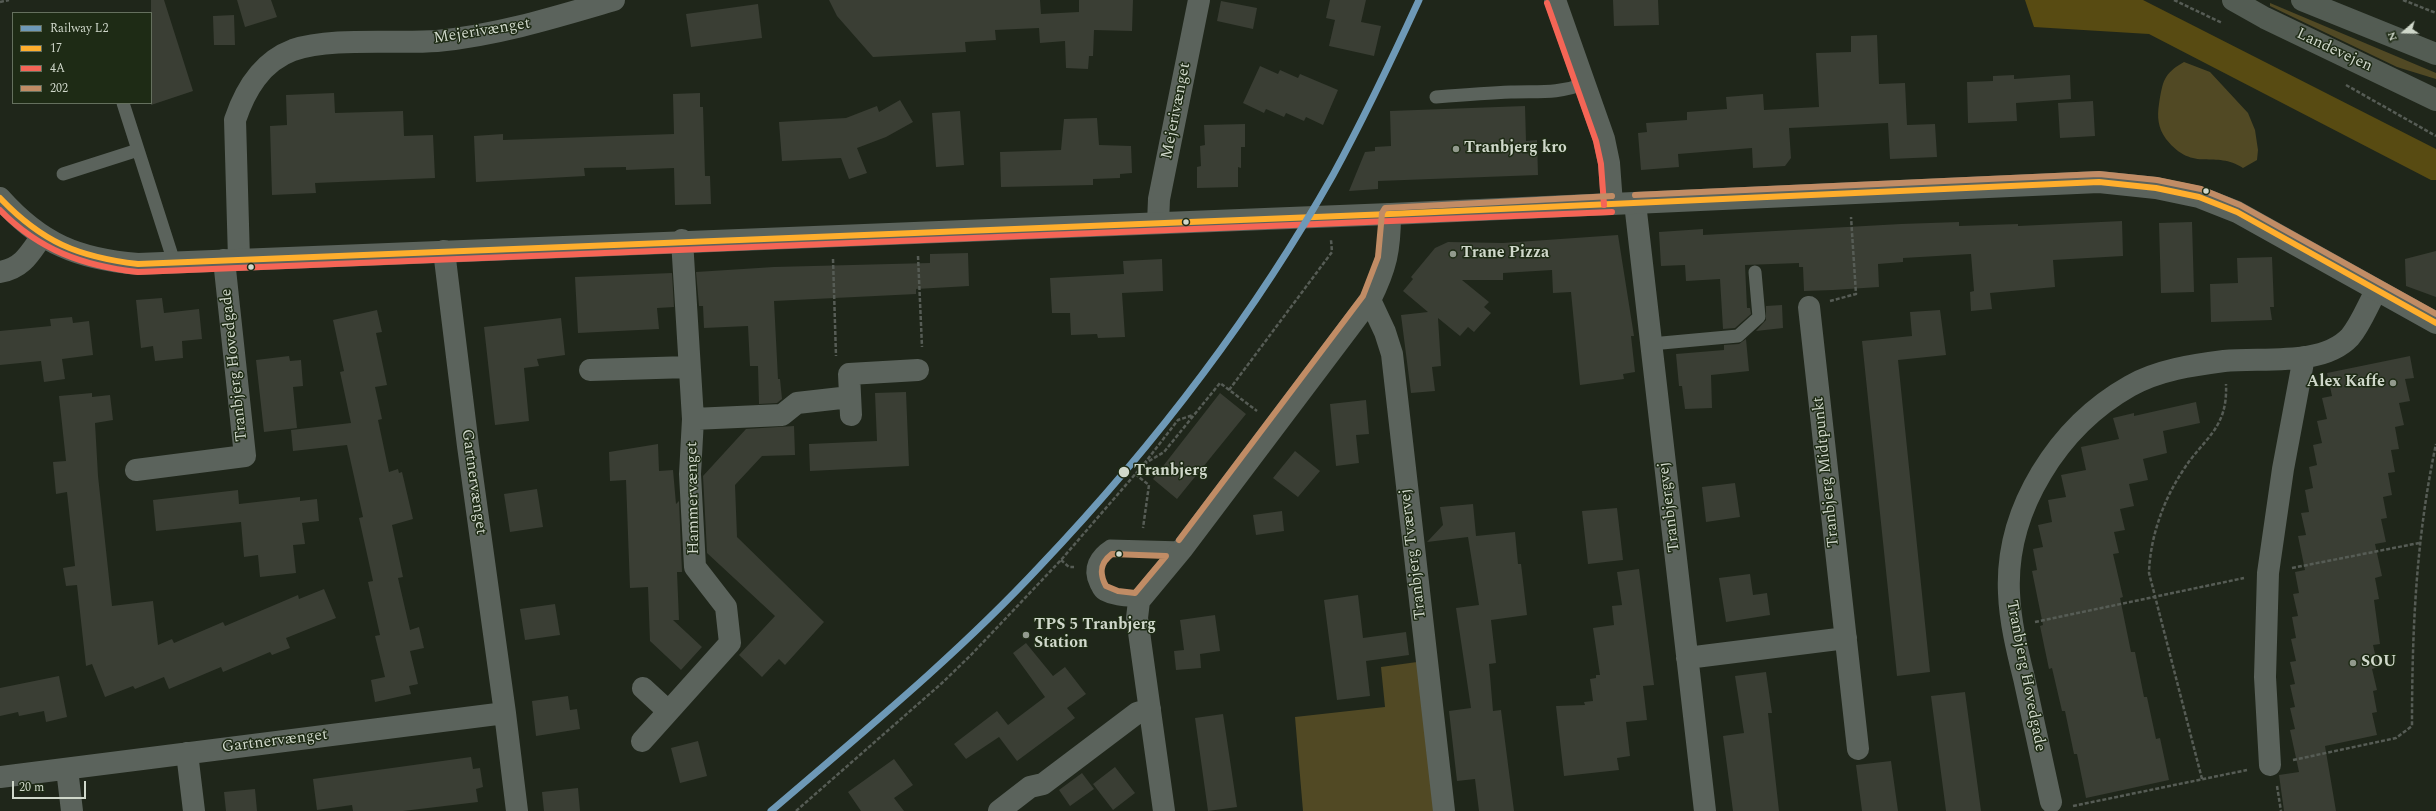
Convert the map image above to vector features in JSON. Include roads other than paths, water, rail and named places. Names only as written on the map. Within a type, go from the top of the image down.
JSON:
[{"type":"main road","name":"Landevejen","points":[[2233,0],[2265,18],[2436,100]]},
{"type":"main road","name":"Landevejen","points":[[2302,0],[2436,54]]},
{"type":"street","name":"Mejerivænget","points":[[231,260],[235,120],[246,91],[255,78],[272,62],[292,51],[314,45],[437,41],[483,35],[544,21],[614,0]]},
{"type":"street","name":"Mejerivænget","points":[[1158,223],[1159,199],[1200,0]]},
{"type":"street","points":[[1555,0],[1608,157],[1612,204]]},
{"type":"street","points":[[0,198],[13,212],[42,236],[74,253],[101,260],[138,264],[682,240],[1158,223],[1850,195],[2098,182],[2156,188],[2199,197],[2237,212],[2376,291],[2436,323]]},
{"type":"street","name":"Tranbjergvej","points":[[1635,203],[1706,811]]},
{"type":"street","points":[[1164,811],[1137,618],[1139,601],[1183,548],[1370,300],[1384,273],[1390,214]]},
{"type":"street","points":[[0,272],[13,270],[22,262],[42,236]]},
{"type":"street","name":"Hammervænget","points":[[642,741],[730,643],[726,606],[695,567],[690,474],[693,419],[682,240]]},
{"type":"street","name":"Gartnervænget","points":[[444,251],[468,446],[517,811]]},
{"type":"street","name":"Tranbjerg Hovedgade","points":[[136,470],[245,456],[231,260]]},
{"type":"street","name":"Tranbjerg Hovedgade","points":[[2051,802],[2013,627],[2008,592],[2014,536],[2022,512],[2033,488],[2049,461],[2080,426],[2108,401],[2131,385],[2181,368],[2224,361],[2317,356],[2336,348],[2350,336],[2376,291]]},
{"type":"street","name":"Tranbjerg Tværvej","points":[[1370,300],[1385,332],[1392,354],[1444,811]]},
{"type":"street","name":"Tranbjerg Midtpunkt","points":[[1809,306],[1858,749]]},
{"type":"street","points":[[2273,775],[2265,677],[2268,573],[2283,469],[2304,357]]},
{"type":"street","points":[[590,370],[689,367]]},
{"type":"street","name":"Hammervænget","points":[[693,419],[782,414],[797,403],[850,406],[849,374],[918,370]]},
{"type":"street","points":[[1687,658],[1846,638]]},
{"type":"street","points":[[644,688],[668,711]]},
{"type":"street","points":[[999,811],[1030,787],[1043,784],[1137,713],[1150,708]]},
{"type":"street","name":"Gartnervænget","points":[[0,777],[505,713]]},
{"type":"street","points":[[187,753],[194,811]]},
{"type":"street","points":[[67,769],[72,811]]},
{"type":"lane","points":[[1436,97],[1512,92],[1549,93],[1566,90],[1584,84]]},
{"type":"lane","points":[[123,104],[174,262]]},
{"type":"lane","points":[[64,174],[138,150]]},
{"type":"lane","points":[[1651,344],[1738,336],[1759,317],[1755,272]]},
{"type":"lane","points":[[1139,601],[1110,597],[1101,593],[1095,582],[1092,568],[1095,558],[1110,546],[1183,548]]},
{"type":"rail line","name":"L2","points":[[771,811],[875,722],[976,631],[1040,566],[1122,475],[1161,428],[1235,330],[1302,228],[1356,132],[1419,0]]},
{"type":"place","name":"Tranbjerg kro","points":[[1456,149]]},
{"type":"place","name":"Trane Pizza","points":[[1453,254]]},
{"type":"place","name":"Alex Kaffe","points":[[2393,383]]},
{"type":"place","name":"Tranbjerg","points":[[1124,472]]},
{"type":"place","name":"TPS 5 Tranbjerg Station","points":[[1026,635]]},
{"type":"place","name":"SOU","points":[[2353,663]]}]
